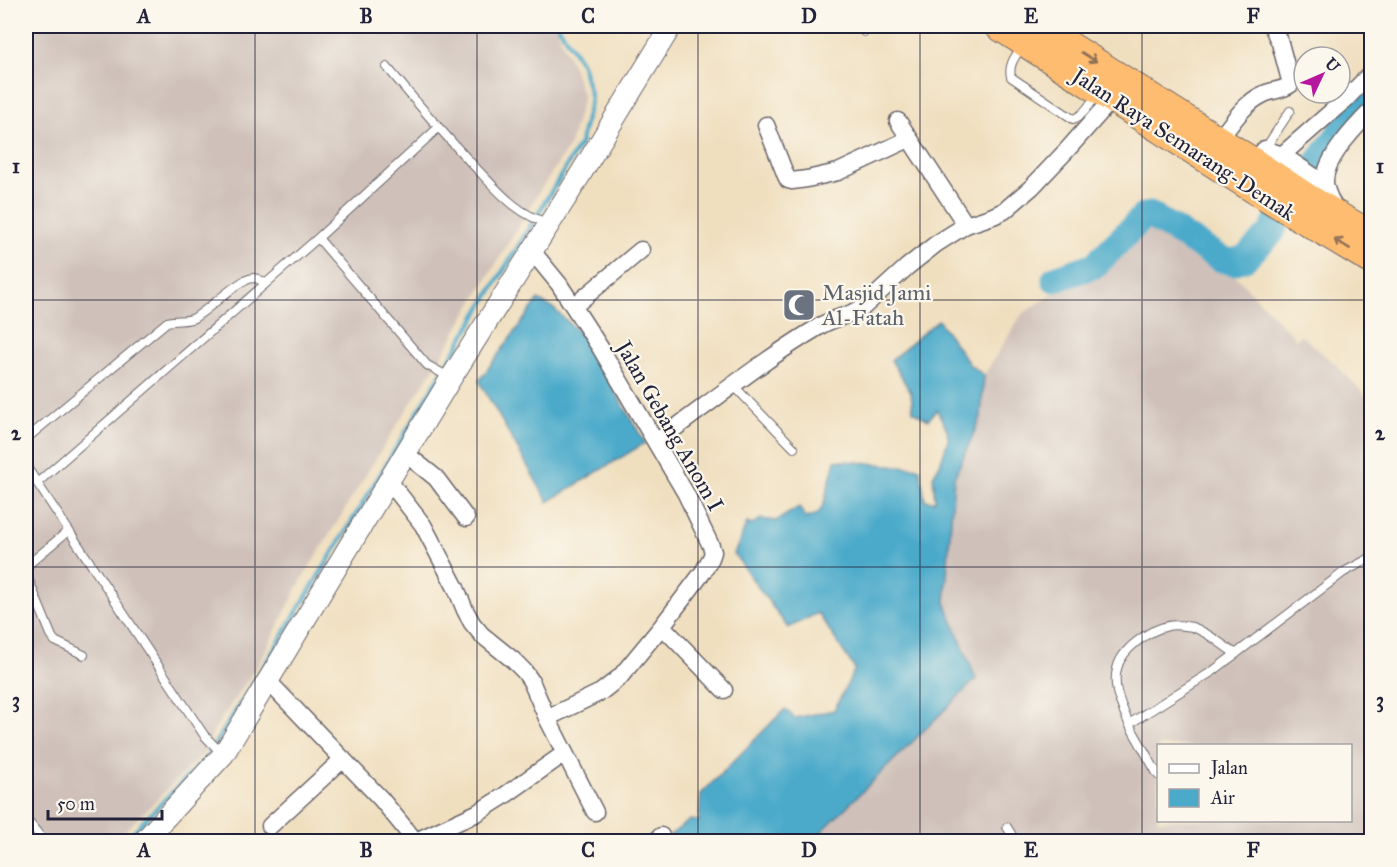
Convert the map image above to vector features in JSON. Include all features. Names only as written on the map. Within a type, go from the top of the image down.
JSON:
[{"type":"highway","name":"Jalan Raya Semarang-Demak","points":[[998,26],[1098,100],[1281,175],[1313,226],[1371,261]]},
{"type":"highway","points":[[1024,45],[1219,140],[1259,155],[1281,175],[1317,187],[1337,214],[1371,236]]},
{"type":"street","points":[[154,837],[220,753],[267,680],[450,378],[532,251],[545,222],[569,193],[671,26]]},
{"type":"street","points":[[1219,140],[1250,102],[1262,95],[1290,86],[1284,55],[1272,26]]},
{"type":"street","points":[[1281,175],[1371,72]]},
{"type":"street","points":[[656,442],[782,350],[822,324],[862,308],[924,252],[966,225],[1004,211],[1032,187],[1067,150],[1098,100]]},
{"type":"street","points":[[1317,187],[1334,157],[1371,110]]},
{"type":"street","points":[[898,121],[966,225]]},
{"type":"street","points":[[766,126],[786,176],[792,181],[807,180],[838,172],[909,139]]},
{"type":"street","points":[[574,306],[641,250]]},
{"type":"street","name":"Jalan Gebang Anom I","points":[[532,251],[574,306],[686,494],[711,546],[713,552],[704,572],[662,626]]},
{"type":"street","points":[[406,454],[436,478],[466,518]]},
{"type":"street","points":[[389,482],[423,525],[472,623],[482,635],[513,660],[531,681],[596,812]]},
{"type":"street","points":[[548,718],[610,686],[626,671],[662,626],[724,690]]},
{"type":"street","points":[[267,680],[381,800],[415,841],[477,813],[565,753]]},
{"type":"street","points":[[270,826],[343,759]]},
{"type":"lane","points":[[1024,45],[1010,71],[1011,77],[1072,118],[1078,117],[1098,100]]},
{"type":"lane","points":[[387,67],[438,128],[505,198],[545,222]]},
{"type":"lane","points":[[1259,155],[1290,111]]},
{"type":"lane","points":[[37,483],[318,238],[438,128]]},
{"type":"lane","points":[[318,238],[428,365],[450,378]]},
{"type":"lane","points":[[26,439],[167,322],[175,319],[191,320],[250,278],[257,278],[266,283]]},
{"type":"lane","points":[[734,386],[794,448]]},
{"type":"lane","points":[[26,466],[204,735],[220,753]]},
{"type":"lane","points":[[68,531],[30,563],[27,576],[55,641],[84,655]]},
{"type":"lane","points":[[1129,724],[1213,671],[1344,572],[1371,557]]},
{"type":"lane","points":[[1157,773],[1129,724],[1116,691],[1117,669],[1123,656],[1144,636],[1170,625],[1190,627],[1203,632],[1236,654]]},
{"type":"lane","points":[[26,819],[45,842]]},
{"type":"lane","points":[[1007,827],[1016,842]]},
{"type":"shaded area","points":[[26,26],[555,26],[583,97],[570,145],[301,581],[258,665],[215,728],[203,754],[115,841],[26,841]]},
{"type":"shaded area","points":[[1156,223],[1171,230],[1227,267],[1296,339],[1301,335],[1335,364],[1371,401],[1371,841],[812,842],[976,679],[945,602],[954,478],[981,417],[984,375],[1022,314],[1055,293],[1096,279],[1113,266]]},
{"type":"water","points":[[538,300],[553,308],[583,336],[645,443],[548,502],[479,381]]},
{"type":"water","points":[[938,320],[970,365],[984,375],[981,417],[954,478],[945,602],[976,679],[812,841],[661,842],[690,820],[699,821],[701,794],[785,709],[795,718],[834,710],[855,669],[818,613],[788,628],[734,554],[747,523],[752,525],[761,519],[776,521],[799,507],[806,518],[818,514],[824,503],[835,460],[920,468],[925,500],[935,501],[933,476],[940,464],[948,440],[947,430],[937,410],[928,420],[913,411],[911,393],[891,360]]},
{"type":"waterway","points":[[123,842],[206,758],[274,650],[580,144],[591,98],[582,64],[558,26]]},
{"type":"waterway","points":[[1055,279],[1095,265],[1144,216],[1150,215],[1221,259],[1233,262],[1245,258],[1272,232],[1278,218],[1352,116],[1372,97]]},
{"type":"place","name":"Masjid Jami Al-Fatah","points":[[799,305]]}]
